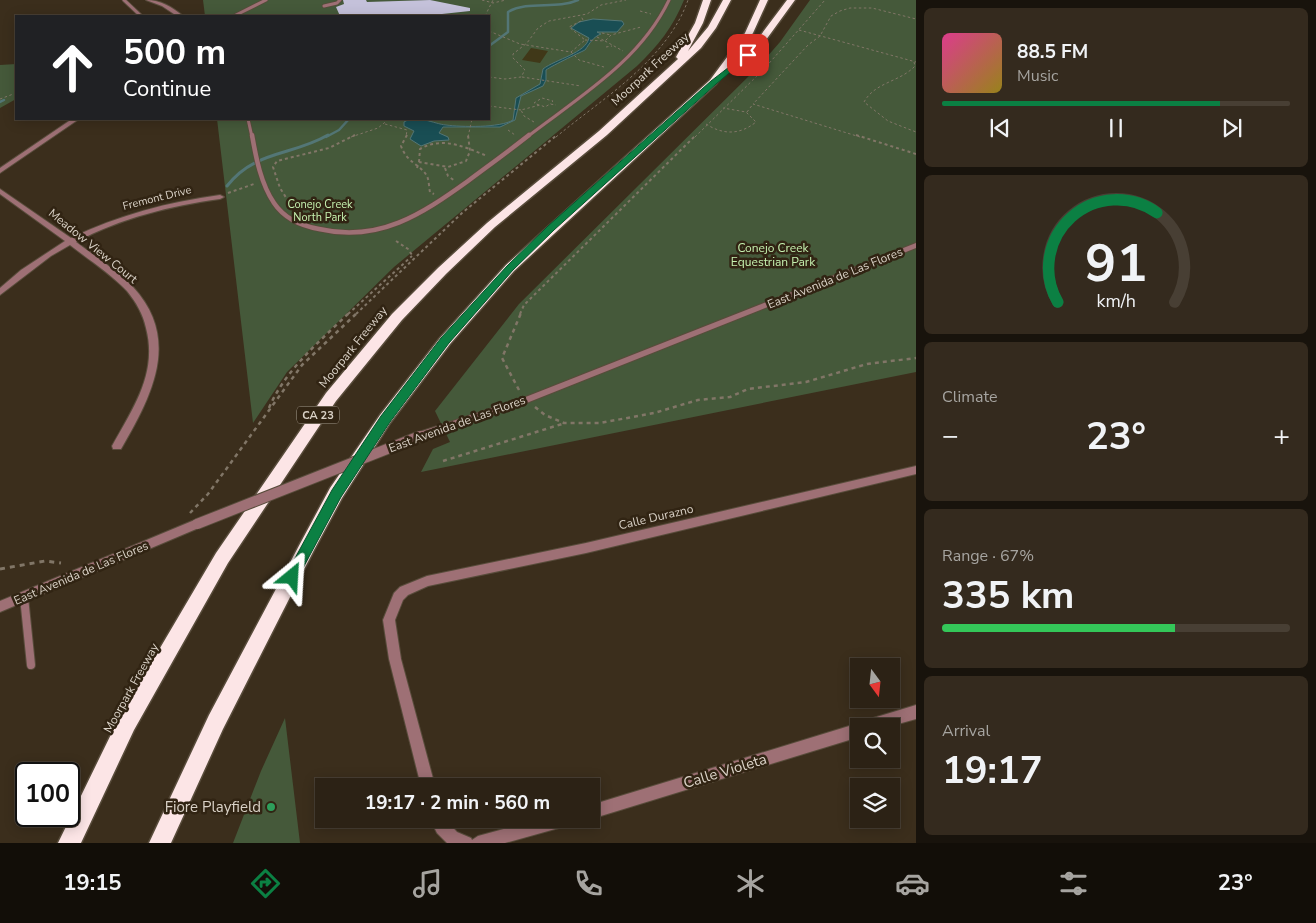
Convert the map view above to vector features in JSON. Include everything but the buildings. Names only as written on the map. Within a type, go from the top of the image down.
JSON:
[{"type":"highway","points":[[672,70],[699,23],[707,0]]},
{"type":"highway","name":"Moorpark Freeway","points":[[69,843],[127,723],[222,558],[331,397],[397,317],[442,271],[491,226],[603,133],[698,46],[712,28],[727,0]]},
{"type":"highway","points":[[713,82],[749,33],[764,0]]},
{"type":"highway","points":[[160,843],[216,722],[308,545],[336,493],[386,419],[445,341],[510,268],[713,82],[748,55],[791,0]]},
{"type":"street","points":[[148,0],[164,5],[179,15]]},
{"type":"street","points":[[0,171],[75,120]]},
{"type":"street","name":"Meadow View Court","points":[[0,191],[71,241],[124,283],[137,298],[148,319],[154,344],[153,368],[144,398],[117,446]]},
{"type":"street","name":"Fremont Drive","points":[[0,292],[40,259],[104,225],[142,211],[174,203],[220,197]]},
{"type":"street","name":"East Avenida de Las Flores","points":[[0,607],[197,524],[420,436],[526,400],[916,245]]},
{"type":"street","name":"Calle Durazno","points":[[426,778],[395,659],[389,620],[393,606],[404,591],[427,581],[586,548],[916,470]]},
{"type":"street","points":[[896,718],[916,712]]},
{"type":"street","name":"Calle Violeta","points":[[600,809],[850,733]]},
{"type":"street","points":[[442,828],[451,837],[466,843]]},
{"type":"street","points":[[478,843],[533,828]]},
{"type":"lane","points":[[124,0],[140,15]]},
{"type":"lane","points":[[236,15],[266,0]]},
{"type":"lane","points":[[324,6],[337,3],[340,0]]},
{"type":"lane","points":[[248,120],[258,166],[273,201],[283,214],[312,228],[360,232],[403,222],[443,198],[498,160],[613,70],[653,28],[669,0]]},
{"type":"lane","points":[[24,597],[31,665]]},
{"type":"path","points":[[482,0],[506,0]]},
{"type":"path","points":[[521,77],[525,70],[513,58],[513,54],[525,45],[532,34],[544,24],[561,17],[590,12],[601,5],[626,0]]},
{"type":"path","points":[[190,513],[208,494],[302,365],[462,213],[639,69],[666,40],[678,22],[688,0]]},
{"type":"path","points":[[520,390],[502,358],[506,343],[524,306],[706,124],[764,69],[825,0]]},
{"type":"path","points":[[486,15],[493,1]]},
{"type":"path","points":[[864,4],[916,19]]},
{"type":"path","points":[[746,112],[808,44],[820,36],[822,26],[841,6]]},
{"type":"path","points":[[581,15],[583,20],[569,27],[585,40],[605,41],[611,35],[634,27],[653,28]]},
{"type":"path","points":[[798,30],[915,62],[911,72],[881,85],[867,95],[864,102],[874,113],[898,127],[916,132]]},
{"type":"path","points":[[490,31],[525,45],[571,52],[576,50],[585,40]]},
{"type":"path","points":[[602,33],[611,35]]},
{"type":"path","points":[[597,37],[612,46],[631,53]]},
{"type":"path","points":[[606,47],[612,46]]},
{"type":"path","points":[[571,52],[579,60],[613,70]]},
{"type":"path","points":[[490,77],[505,80],[521,77],[590,88]]},
{"type":"path","points":[[0,99],[15,93]]},
{"type":"path","points":[[542,98],[553,101],[550,104],[545,107],[534,103],[542,98]]},
{"type":"path","points":[[550,104],[565,108]]},
{"type":"path","points":[[753,104],[805,118],[847,134],[916,154]]},
{"type":"path","points":[[490,106],[521,110],[540,105]]},
{"type":"path","points":[[706,124],[715,130],[728,134],[740,132],[756,122],[753,116],[746,112],[723,108]]},
{"type":"path","points":[[521,110],[527,119],[543,125]]},
{"type":"path","points":[[283,214],[295,210],[278,184],[273,167],[277,161],[289,156],[318,152],[385,124],[388,120]]},
{"type":"path","points":[[419,162],[436,168],[445,168],[466,161],[470,149],[468,134],[472,120]]},
{"type":"path","points":[[385,124],[407,130],[408,134],[401,146],[403,154],[408,162],[427,176],[430,192],[427,198]]},
{"type":"path","points":[[417,168],[420,149],[434,142],[450,143],[498,160]]},
{"type":"path","points":[[445,168],[449,177],[463,184]]},
{"type":"path","points":[[220,197],[264,180]]},
{"type":"path","points":[[430,192],[443,198]]},
{"type":"path","points":[[396,241],[408,249],[412,256],[411,262]]},
{"type":"path","points":[[269,410],[270,402],[288,373],[412,256]]},
{"type":"path","points":[[443,460],[564,423],[600,423],[645,415],[698,400],[730,397],[748,389],[806,382],[867,364],[916,358]]},
{"type":"path","points":[[526,400],[545,415],[564,423]]},
{"type":"path","points":[[0,569],[44,561],[60,563]]},
{"type":"green space","name":"Conejo Creek North Park","points":[[203,0],[684,0],[664,36],[637,66],[394,267],[287,372],[253,423],[217,120],[490,120],[490,15],[205,15]]},
{"type":"green space","name":"Conejo Creek Equestrian Park","points":[[810,0],[916,0],[916,372],[421,472],[433,449],[450,442],[435,411],[519,304],[758,67],[780,42]]},
{"type":"green space","points":[[15,64],[15,100],[0,108],[0,65]]},
{"type":"green space","name":"Fiore Playfield","points":[[285,718],[300,843],[233,843],[261,771]]},
{"type":"sand","points":[[531,48],[548,51],[540,63],[522,60]]},
{"type":"water","points":[[593,19],[622,21],[624,24],[617,32],[597,32],[601,34],[585,50],[546,70],[546,80],[543,86],[521,96],[515,120],[500,127],[443,127],[439,133],[448,137],[449,140],[434,141],[421,146],[410,139],[414,131],[404,126],[404,122],[409,120],[424,120],[446,125],[490,126],[513,120],[516,98],[540,84],[543,69],[577,52],[587,43],[589,38],[571,28],[579,22]]},
{"type":"waterway","points":[[490,45],[508,32],[508,12],[525,6],[570,3],[578,0]]},
{"type":"waterway","points":[[0,102],[4,100]]},
{"type":"waterway","points":[[326,137],[339,130],[348,120]]},
{"type":"waterway","points":[[227,186],[238,174],[250,166],[328,135]]},
{"type":"place","name":"Fiore Playfield","points":[[271,807]]},
{"type":"route","points":[[292,577],[336,493],[386,419],[445,341],[510,268],[551,228],[713,82],[748,55]]}]
